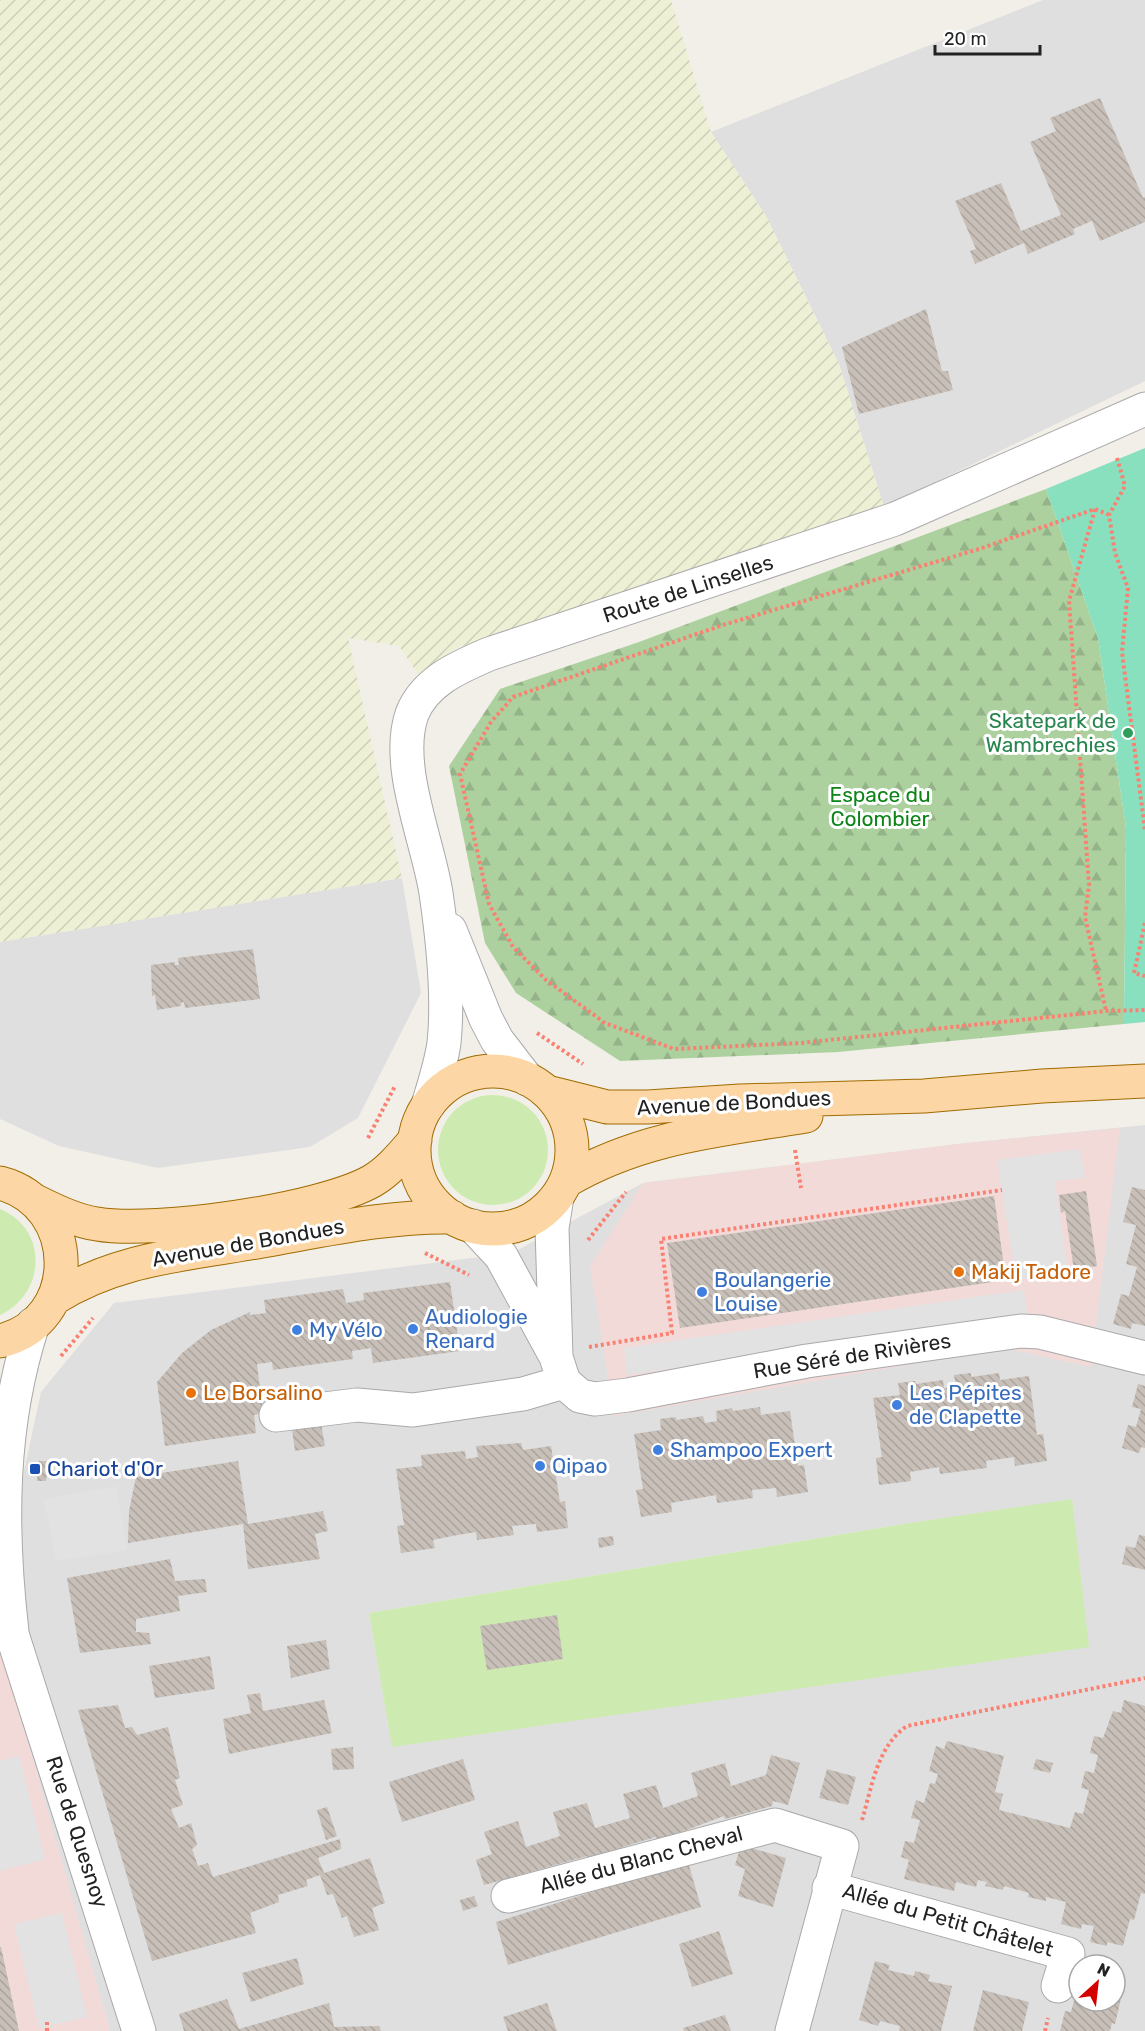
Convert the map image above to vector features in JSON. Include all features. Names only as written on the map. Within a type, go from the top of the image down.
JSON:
[{"type":"main road","points":[[501,1071],[537,1085],[563,1113],[572,1138],[573,1155],[562,1189],[543,1212],[520,1225],[499,1229],[463,1222],[433,1202],[423,1187],[415,1164],[415,1140],[428,1105],[447,1085],[473,1073],[501,1071]]},
{"type":"main road","name":"Avenue de Bondues","points":[[537,1085],[596,1105],[622,1108],[924,1096],[1042,1086],[1145,1081]]},
{"type":"main road","name":"Avenue de Bondues","points":[[562,1189],[605,1159],[651,1144],[924,1096]]},
{"type":"main road","name":"Avenue de Bondues","points":[[0,1183],[77,1219],[118,1226],[159,1226],[251,1214],[332,1196],[363,1185],[390,1167],[415,1140]]},
{"type":"main road","points":[[33,1200],[50,1221],[60,1246],[61,1273],[43,1312]]},
{"type":"main road","name":"Avenue de Bondues","points":[[0,1341],[95,1276],[146,1260],[402,1217],[463,1222]]},
{"type":"street","name":"Route de Linselles","points":[[428,1105],[441,1057],[446,1014],[436,893],[410,776],[407,733],[413,713],[423,694],[437,681],[456,669],[489,654],[895,519],[1145,409]]},
{"type":"street","name":"Route de Linselles","points":[[436,893],[486,1019],[498,1041],[537,1085]]},
{"type":"street","points":[[560,1369],[552,1228],[562,1189]]},
{"type":"street","points":[[463,1222],[501,1256],[560,1369]]},
{"type":"street","name":"Rue de Quesnoy","points":[[43,1312],[13,1394],[4,1446],[1,1520],[6,1621],[139,2031]]},
{"type":"street","name":"Rue Séré de Rivières","points":[[560,1369],[580,1396],[615,1397],[807,1361],[1021,1330],[1040,1332],[1145,1358]]},
{"type":"street","points":[[276,1415],[357,1405],[413,1410],[523,1394],[560,1369]]},
{"type":"street","name":"Allée du Blanc Cheval","points":[[508,1896],[775,1825],[842,1846]]},
{"type":"street","name":"Allée du Petit Châtelet","points":[[792,2031],[842,1846]]},
{"type":"street","name":"Allée du Petit Châtelet","points":[[829,1888],[1068,1954],[1058,1986]]},
{"type":"path","points":[[1101,428],[1118,459],[1125,486],[1109,514],[1115,553],[1128,588],[1122,652],[1145,830]]},
{"type":"path","points":[[1109,514],[1095,509],[979,549],[723,625],[513,697],[491,722],[460,774],[489,904],[513,946],[546,980],[605,1023],[674,1049],[801,1042],[1106,1011],[1145,1010]]},
{"type":"path","points":[[1095,509],[1069,600],[1089,885],[1085,917],[1106,1011]]},
{"type":"path","points":[[1145,923],[1134,973],[1145,976]]},
{"type":"path","points":[[527,1026],[587,1066]]},
{"type":"path","points":[[793,1141],[801,1188]]},
{"type":"path","points":[[587,1242],[628,1189]]},
{"type":"path","points":[[560,1369],[588,1347],[672,1333],[661,1239],[1002,1190]]},
{"type":"path","points":[[418,1250],[474,1277]]},
{"type":"path","points":[[842,1846],[860,1826],[888,1744],[907,1726],[1145,1678]]},
{"type":"path","points":[[47,2022],[47,2031]]},
{"type":"shaded area","points":[[1043,0],[1145,0],[1145,381],[884,507],[839,364],[766,216],[711,132]]},
{"type":"shaded area","points":[[402,878],[421,993],[358,1118],[310,1147],[158,1168],[59,1146],[0,1119],[0,942]]},
{"type":"shaded area","points":[[1145,1125],[1145,2031],[110,2031],[0,1648],[19,1494],[41,1392],[114,1303],[512,1253],[643,1183],[966,1143]],"holes":[[[903,1524],[392,1746],[369,1613]]]},
{"type":"shaded area","points":[[1120,1128],[1091,1367],[1004,1348],[614,1416],[590,1266],[643,1183],[966,1143]]},
{"type":"shaded area","points":[[1080,1149],[1085,1178],[1055,1181],[1068,1274],[1016,1280],[997,1160]]},
{"type":"shaded area","points":[[1024,1290],[1028,1317],[627,1375],[624,1348]]},
{"type":"shaded area","points":[[116,1486],[127,1550],[56,1561],[44,1499]]},
{"type":"shaded area","points":[[0,1648],[31,1752],[110,2031],[0,2031]]},
{"type":"shaded area","points":[[19,1756],[45,1859],[0,1871],[0,1761]]},
{"type":"shaded area","points":[[62,1913],[87,2017],[39,2028],[14,1924]]},
{"type":"green space","points":[[0,0],[671,0],[711,132],[766,216],[839,364],[884,507],[457,648],[418,674],[399,646],[348,638],[402,878],[0,942]]},
{"type":"green space","name":"Skatepark de Wambrechies","points":[[1145,448],[1145,1022],[1124,1024],[1126,828],[1098,638],[1046,489]]},
{"type":"green space","name":"Espace du Colombier","points":[[1046,489],[1098,638],[1126,828],[1124,1024],[838,1052],[620,1061],[516,993],[485,943],[449,766],[500,689],[639,642]]},
{"type":"green space","points":[[493,1095],[514,1099],[532,1111],[544,1129],[548,1150],[544,1171],[532,1189],[514,1201],[493,1205],[472,1201],[454,1189],[442,1171],[438,1150],[442,1129],[454,1111],[472,1099]]},
{"type":"green space","points":[[0,1209],[16,1218],[27,1231],[34,1246],[36,1262],[33,1278],[26,1292],[15,1305],[0,1315]]},
{"type":"green space","points":[[1072,1499],[1089,1647],[392,1747],[369,1613],[903,1524]]},
{"type":"building","points":[[1100,98],[1143,198],[1145,197],[1145,222],[1100,241],[1092,221],[1073,229],[1075,234],[1028,254],[1024,243],[975,264],[970,251],[976,249],[955,201],[1001,183],[1021,231],[1061,215],[1030,142],[1056,131],[1050,118]]},
{"type":"building","points":[[926,309],[942,371],[948,371],[953,390],[859,414],[842,347]]},
{"type":"building","points":[[253,949],[260,999],[185,1008],[184,1002],[181,1006],[157,1010],[155,995],[152,996],[151,965],[175,962],[175,965],[179,965],[178,958]]},
{"type":"building","points":[[1132,1187],[1145,1190],[1145,1326],[1132,1323],[1131,1329],[1113,1324],[1121,1294],[1129,1296],[1137,1267],[1126,1264],[1136,1225],[1123,1222]]},
{"type":"building","points":[[1086,1191],[1097,1266],[1074,1270],[1065,1211],[1061,1213],[1059,1195]]},
{"type":"building","points":[[994,1196],[1006,1280],[680,1328],[667,1243]]},
{"type":"building","points":[[450,1282],[460,1351],[373,1363],[371,1348],[352,1351],[353,1359],[273,1370],[272,1362],[257,1364],[263,1413],[254,1415],[256,1433],[165,1446],[157,1382],[182,1353],[211,1330],[250,1312],[250,1315],[266,1313],[264,1300],[343,1289],[346,1303],[364,1300],[363,1293]]},
{"type":"building","points":[[971,1373],[971,1377],[999,1373],[1000,1380],[1029,1376],[1037,1435],[1043,1434],[1047,1461],[1015,1466],[1014,1457],[986,1461],[987,1468],[940,1474],[939,1467],[910,1472],[911,1481],[879,1485],[876,1458],[882,1457],[873,1398],[900,1395],[898,1383],[915,1381],[916,1384],[943,1380],[944,1388],[956,1387],[954,1375]]},
{"type":"building","points":[[1138,1384],[1145,1386],[1145,1448],[1141,1447],[1139,1453],[1122,1448],[1128,1425],[1136,1427],[1141,1409],[1132,1407]]},
{"type":"building","points":[[760,1407],[761,1415],[790,1411],[798,1466],[804,1465],[808,1492],[777,1497],[776,1488],[752,1490],[753,1498],[717,1503],[716,1495],[671,1503],[672,1512],[641,1517],[636,1490],[643,1489],[634,1434],[661,1430],[660,1419],[676,1417],[676,1420],[703,1416],[705,1423],[717,1421],[716,1411]]},
{"type":"building","points":[[320,1418],[325,1446],[295,1451],[291,1422]]},
{"type":"building","points":[[521,1443],[523,1450],[551,1446],[560,1502],[565,1501],[568,1528],[537,1532],[536,1524],[512,1526],[514,1535],[477,1540],[476,1532],[433,1540],[435,1548],[401,1553],[397,1526],[404,1525],[396,1469],[422,1466],[421,1455],[465,1451],[466,1459],[478,1457],[476,1446]]},
{"type":"building","points":[[39,1461],[48,1461],[46,1481],[37,1481]]},
{"type":"building","points":[[238,1461],[248,1524],[323,1511],[328,1531],[315,1534],[320,1559],[248,1569],[243,1524],[128,1543],[129,1511],[136,1477]]},
{"type":"building","points":[[1139,1535],[1145,1536],[1145,1570],[1122,1564],[1126,1546],[1135,1548]]},
{"type":"building","points":[[613,1536],[614,1545],[599,1548],[598,1538]]},
{"type":"building","points":[[170,1559],[175,1581],[205,1579],[207,1592],[178,1596],[180,1611],[136,1619],[136,1632],[149,1633],[151,1644],[80,1653],[67,1578]]},
{"type":"building","points":[[557,1615],[563,1659],[487,1670],[480,1626]]},
{"type":"building","points":[[326,1640],[330,1669],[291,1678],[287,1646]]},
{"type":"building","points":[[210,1656],[215,1689],[155,1698],[149,1666]]},
{"type":"building","points":[[260,1693],[263,1711],[324,1700],[332,1733],[229,1754],[223,1719],[251,1713],[247,1695]]},
{"type":"building","points":[[1124,1700],[1145,1706],[1145,1894],[1141,1893],[1134,1920],[1130,1919],[1123,1946],[1107,1942],[1107,1946],[1090,1942],[1094,1926],[1082,1924],[1081,1929],[1061,1924],[1066,1902],[1046,1897],[1046,1901],[1028,1897],[1029,1893],[1004,1886],[1003,1890],[985,1886],[987,1882],[978,1880],[976,1887],[956,1882],[954,1891],[904,1879],[909,1860],[901,1857],[905,1841],[914,1843],[920,1820],[911,1818],[916,1800],[924,1803],[930,1783],[935,1784],[938,1774],[929,1771],[936,1746],[944,1749],[947,1741],[1004,1756],[995,1792],[1003,1794],[999,1810],[1070,1828],[1075,1812],[1083,1814],[1089,1790],[1081,1788],[1085,1771],[1094,1773],[1098,1755],[1090,1753],[1094,1736],[1103,1738],[1113,1711],[1121,1713]]},
{"type":"building","points":[[118,1705],[125,1728],[132,1727],[137,1735],[168,1727],[180,1778],[175,1780],[183,1805],[171,1809],[179,1828],[191,1823],[197,1845],[192,1849],[198,1866],[208,1863],[213,1877],[340,1839],[341,1849],[318,1858],[324,1873],[370,1858],[385,1903],[372,1908],[379,1930],[354,1937],[347,1916],[342,1918],[333,1894],[327,1895],[320,1875],[306,1880],[308,1886],[278,1895],[279,1902],[250,1913],[256,1933],[152,1961],[78,1710]]},
{"type":"building","points":[[353,1747],[354,1769],[333,1770],[331,1749]]},
{"type":"building","points":[[771,1755],[800,1763],[788,1805],[773,1801],[772,1806],[725,1819],[724,1816],[657,1841],[656,1837],[622,1847],[623,1852],[587,1859],[587,1856],[484,1885],[476,1860],[492,1854],[484,1832],[518,1821],[526,1847],[560,1836],[553,1812],[587,1803],[595,1828],[630,1818],[623,1794],[656,1785],[663,1808],[698,1796],[691,1773],[725,1763],[731,1786],[766,1775]]},
{"type":"building","points":[[463,1759],[475,1800],[402,1822],[389,1782]]},
{"type":"building","points":[[1036,1759],[1053,1763],[1050,1773],[1033,1769]]},
{"type":"building","points":[[827,1769],[856,1777],[848,1805],[819,1798]]},
{"type":"building","points":[[327,1807],[337,1836],[326,1840],[317,1810]]},
{"type":"building","points":[[741,1845],[786,1858],[773,1907],[738,1896],[745,1869],[735,1865]]},
{"type":"building","points":[[688,1862],[701,1907],[508,1965],[496,1922]]},
{"type":"building","points":[[474,1896],[478,1906],[463,1911],[460,1900]]},
{"type":"building","points":[[719,1931],[733,1974],[692,1987],[679,1944]]},
{"type":"building","points":[[1,1947],[19,2031],[0,2031]]},
{"type":"building","points":[[297,1958],[304,1984],[251,2002],[242,1973]]},
{"type":"building","points":[[875,1961],[890,1965],[888,1970],[914,1976],[915,1971],[930,1975],[928,1981],[952,1986],[941,2031],[899,2031],[900,2026],[880,2021],[878,2026],[859,2020]]},
{"type":"building","points":[[983,1990],[1029,2002],[1022,2031],[973,2031]]},
{"type":"building","points":[[227,1999],[239,2029],[329,2003],[334,2027],[379,2026],[381,2031],[184,2031],[179,2014]]},
{"type":"building","points":[[547,2003],[557,2031],[508,2031],[503,2017]]},
{"type":"building","points":[[1065,2011],[1067,2013],[1118,2013],[1115,2024],[1112,2023],[1110,2031],[1060,2031]]},
{"type":"building","points":[[725,2015],[731,2031],[684,2031],[683,2028]]},
{"type":"place","name":"Skatepark de Wambrechies","points":[[1128,733]]},
{"type":"place","name":"Makij Tadore","points":[[959,1272]]},
{"type":"place","name":"Boulangerie Louise","points":[[702,1292]]},
{"type":"place","name":"Audiologie Renard","points":[[413,1329]]},
{"type":"place","name":"My Vélo","points":[[297,1330]]},
{"type":"place","name":"Le Borsalino","points":[[191,1393]]},
{"type":"place","name":"Les Pépites de Clapette","points":[[897,1405]]},
{"type":"place","name":"Shampoo Expert","points":[[658,1450]]},
{"type":"place","name":"Qipao","points":[[540,1466]]},
{"type":"place","name":"Chariot d'Or","points":[[35,1469]]}]
